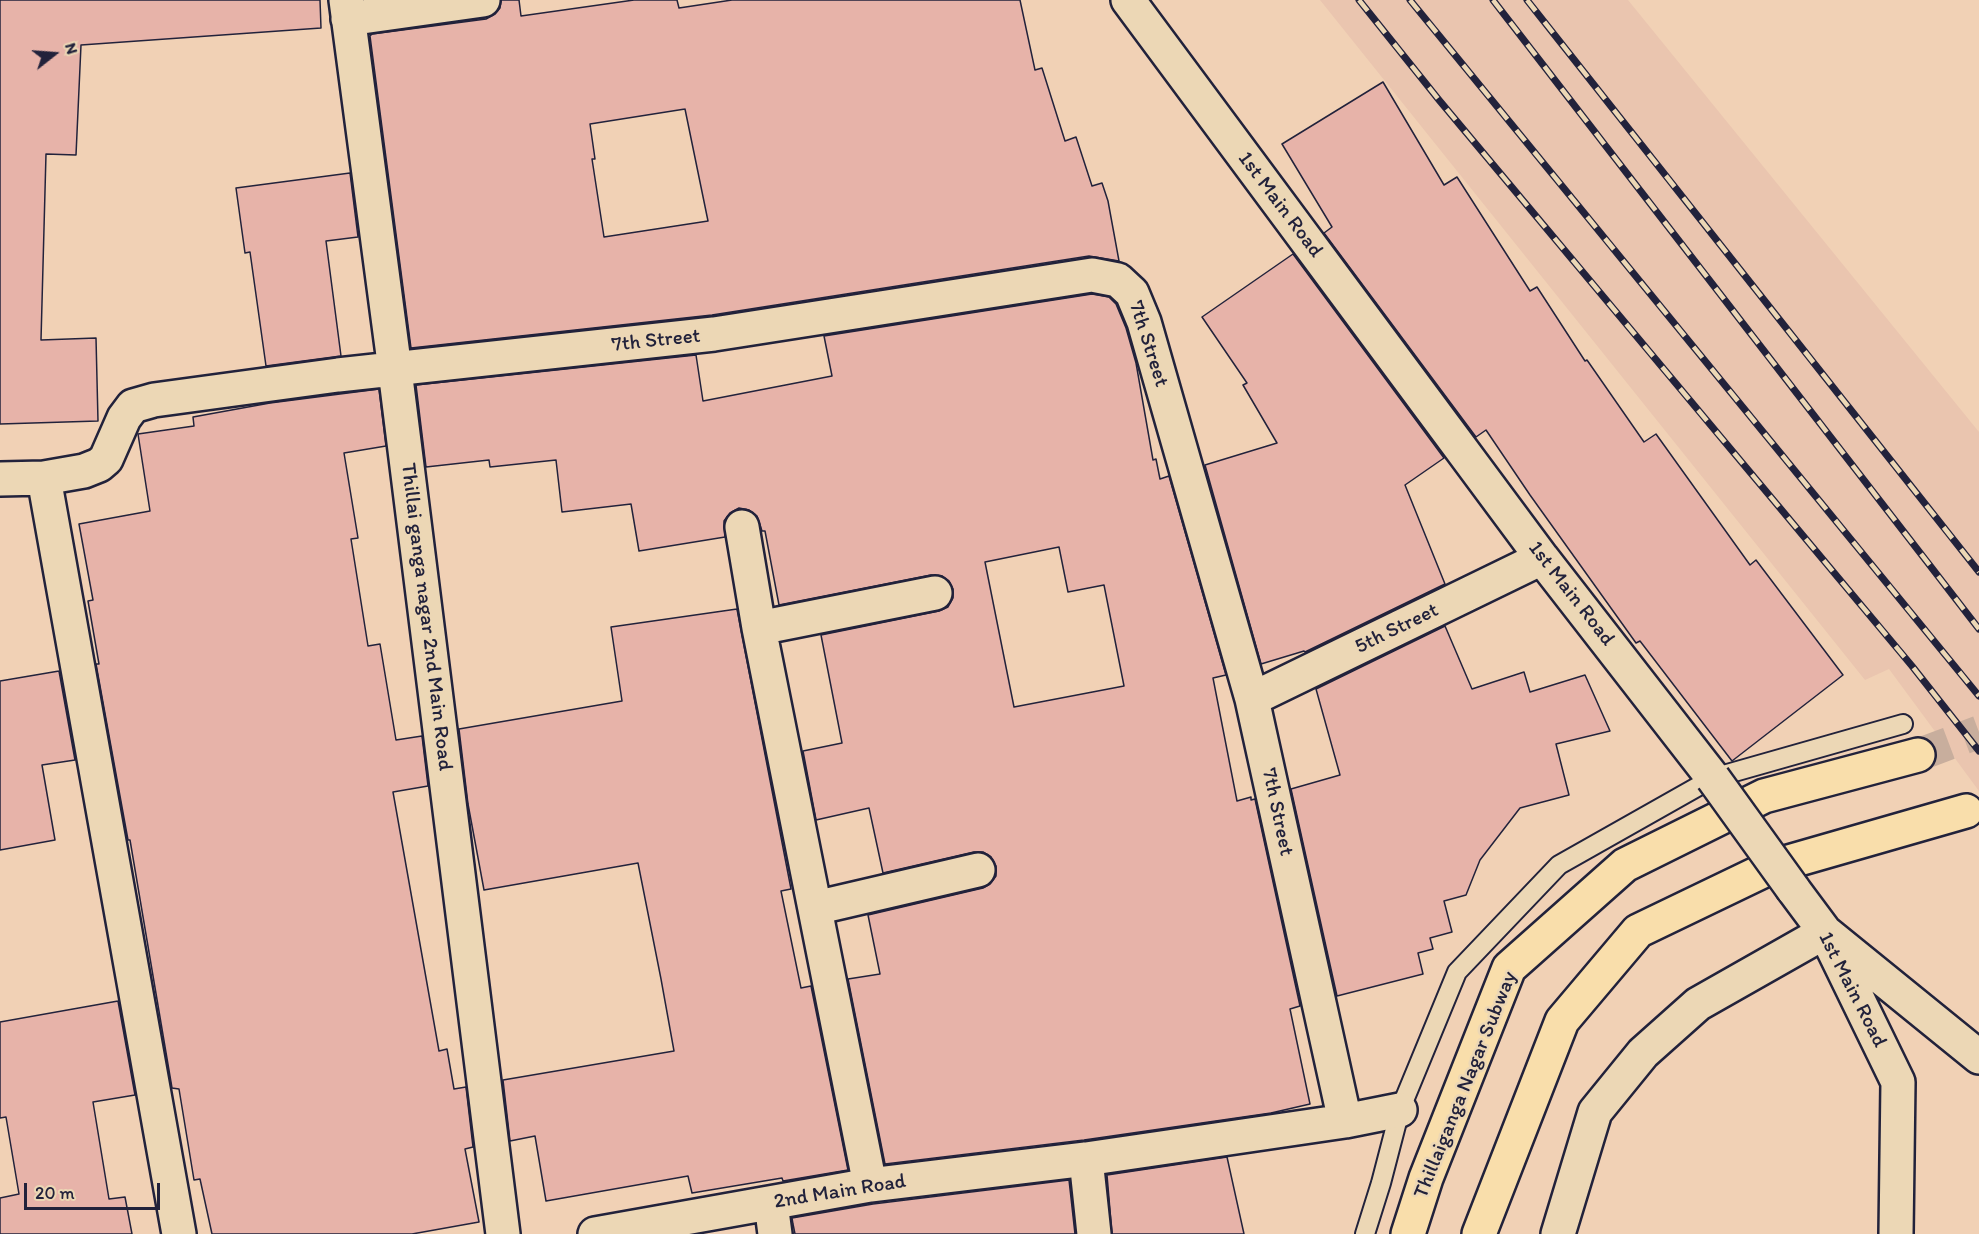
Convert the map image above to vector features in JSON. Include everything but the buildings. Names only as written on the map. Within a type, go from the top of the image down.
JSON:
[{"type":"main road","name":"Thillaiganga Nagar Subway","points":[[1408,1234],[1426,1178],[1509,968],[1625,865],[1764,796],[1918,755]]},
{"type":"main road","points":[[1479,1234],[1562,1021],[1638,931],[1771,867],[1966,811]]},
{"type":"street","points":[[347,10],[483,0]]},
{"type":"street","name":"1st Main Road","points":[[1128,0],[1542,558],[1713,778],[1825,933],[1898,1082],[1896,1234]]},
{"type":"street","name":"Thillai ganga nagar 2nd Main Road","points":[[347,10],[395,370],[503,1234]]},
{"type":"street","name":"7th Street","points":[[44,478],[84,471],[99,465],[106,459],[124,418],[133,406],[154,400],[338,375],[714,334],[1092,275],[1118,280],[1132,293],[1144,322],[1252,699],[1345,1121]]},
{"type":"street","points":[[0,478],[44,478],[179,1234]]},
{"type":"street","points":[[742,527],[759,628],[870,1185]]},
{"type":"street","name":"5th Street","points":[[1252,699],[1542,558]]},
{"type":"street","points":[[759,628],[935,593]]},
{"type":"street","points":[[815,908],[978,870]]},
{"type":"street","points":[[1558,1234],[1595,1112],[1643,1053],[1698,1004],[1825,933],[1979,1057]]},
{"type":"street","name":"2nd Main Road","points":[[595,1234],[773,1219],[870,1185],[1086,1159],[1345,1121],[1400,1110]]},
{"type":"street","points":[[1086,1159],[1094,1234]]},
{"type":"lane","points":[[1365,1234],[1400,1110],[1457,972],[1559,865],[1713,778],[1903,724]]},
{"type":"shaded area","points":[[1320,0],[1628,0],[1979,432],[1979,791],[1889,669],[1865,680]]},
{"type":"tunnel","points":[[1918,755],[1979,732]]},
{"type":"railway","points":[[1359,0],[1439,100],[1912,666],[1979,751]]},
{"type":"railway","points":[[1410,0],[1979,696]]},
{"type":"railway","points":[[1493,0],[1979,629]]},
{"type":"railway","points":[[1527,0],[1979,572]]}]
